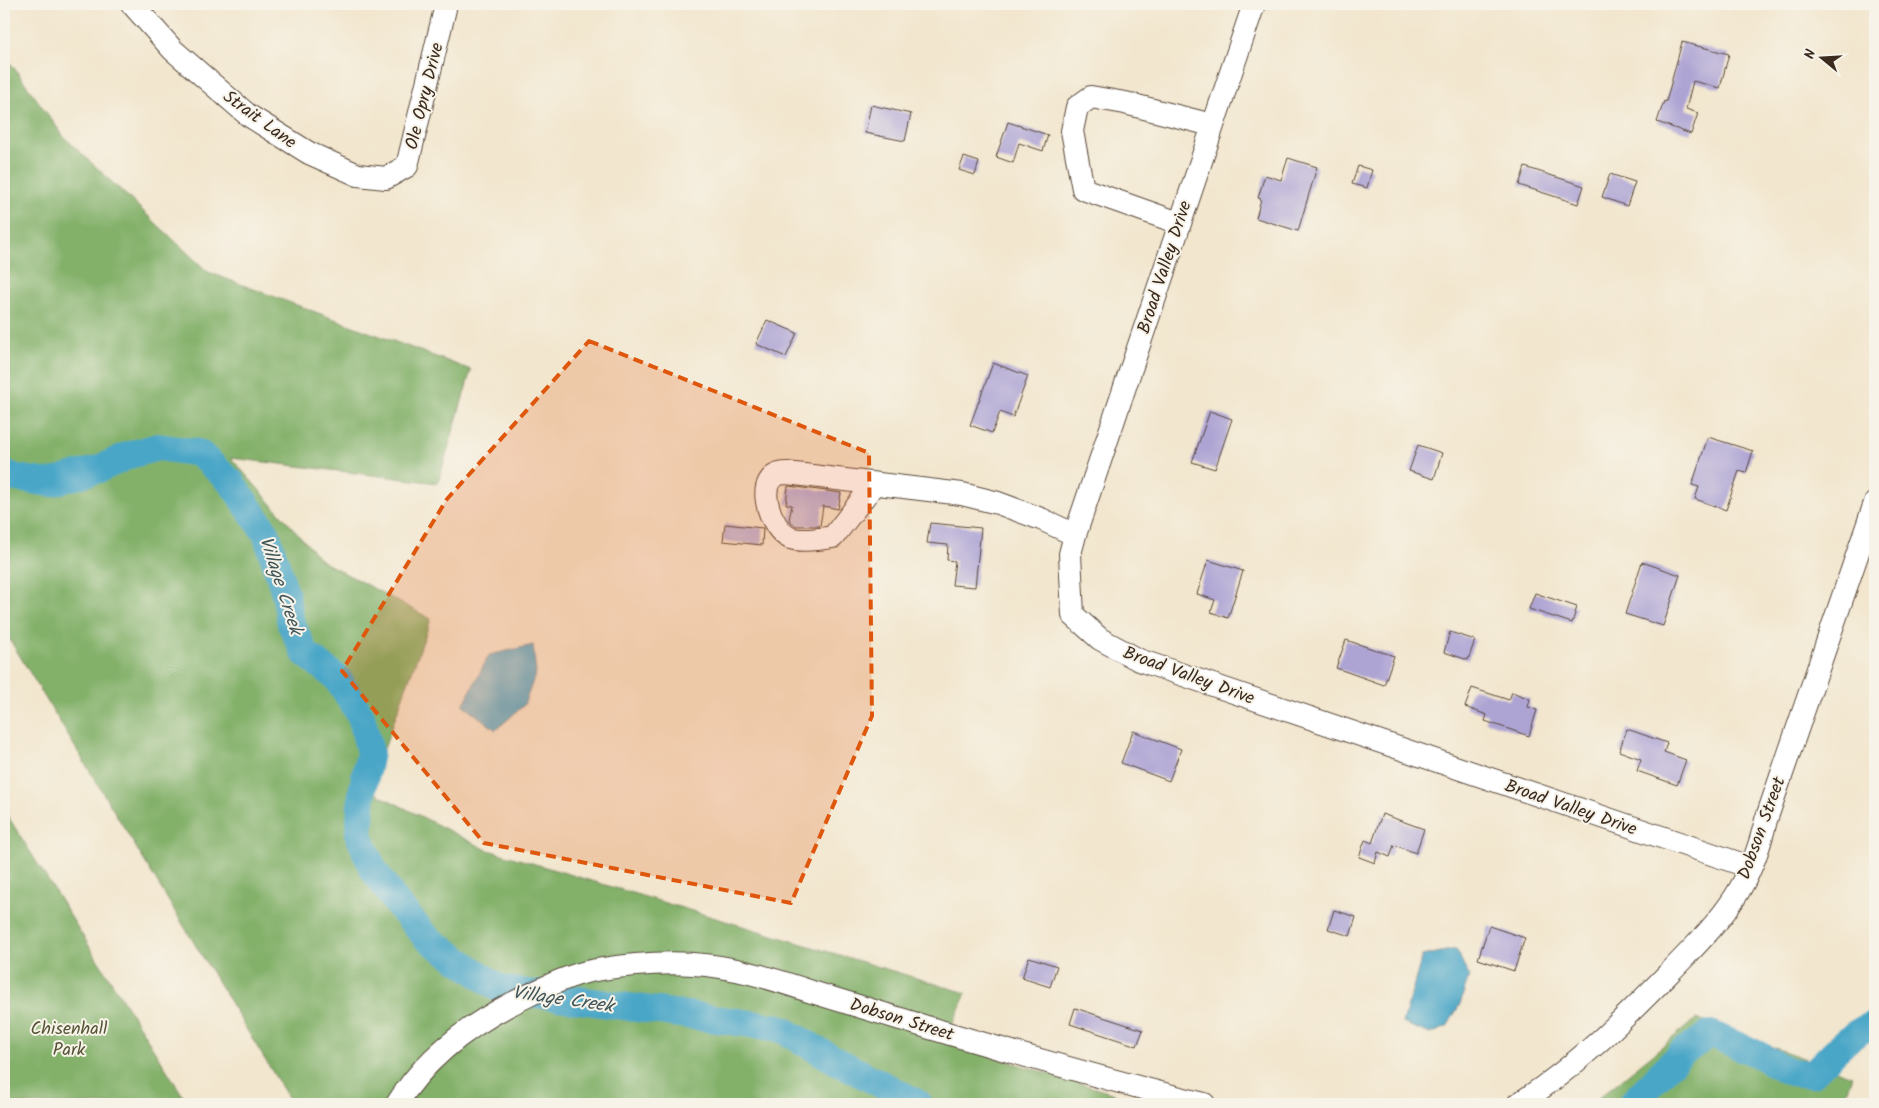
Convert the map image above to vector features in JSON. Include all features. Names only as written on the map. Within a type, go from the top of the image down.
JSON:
[{"type":"street","name":"Strait Lane","points":[[132,4],[173,50],[248,116],[309,153],[358,175],[386,178]]},
{"type":"street","name":"Ole Opry Drive","points":[[386,178],[407,166],[445,9],[444,4]]},
{"type":"street","name":"Broad Valley Drive","points":[[1254,4],[1075,535],[1070,554],[1073,615],[1100,640],[1139,660],[1750,867]]},
{"type":"street","points":[[1179,223],[1083,189],[1072,131],[1077,108],[1091,98],[1124,103],[1212,125]]},
{"type":"street","points":[[874,484],[833,537],[814,540],[790,538],[779,529],[770,511],[766,493],[769,480],[777,473],[874,484],[962,494],[998,503],[1041,519],[1075,535]]},
{"type":"street","name":"Dobson Street","points":[[1518,1104],[1540,1091],[1589,1051],[1635,1008],[1710,930],[1735,897],[1761,840],[1811,686],[1875,503]]},
{"type":"street","name":"Dobson Street","points":[[397,1104],[424,1068],[471,1027],[484,1018],[536,991],[595,970],[644,965],[692,964],[735,970],[1037,1059],[1204,1104]]},
{"type":"highlighted area","points":[[589,341],[869,453],[872,716],[791,903],[484,843],[342,671],[447,499]]},
{"type":"green space","points":[[4,54],[64,137],[208,272],[471,370],[438,483],[231,458],[322,561],[431,619],[369,790],[485,849],[966,993],[945,1042],[1147,1104],[292,1104],[4,630]]},
{"type":"green space","name":"Chisenhall Park","points":[[4,810],[188,1104],[4,1104]]},
{"type":"green space","points":[[1696,1019],[1852,1076],[1842,1104],[1591,1104]]},
{"type":"water","points":[[533,645],[536,673],[524,705],[496,730],[463,705],[489,655]]},
{"type":"water","points":[[1456,949],[1469,976],[1460,1004],[1447,1027],[1430,1034],[1403,1023],[1422,956]]},
{"type":"building","points":[[1682,42],[1729,54],[1720,88],[1693,81],[1686,109],[1698,113],[1691,134],[1657,122],[1664,101],[1666,102]]},
{"type":"building","points":[[871,105],[911,114],[905,141],[865,133]]},
{"type":"building","points":[[1008,122],[1048,135],[1043,151],[1019,143],[1013,163],[996,157]]},
{"type":"building","points":[[964,157],[979,162],[975,175],[959,170]]},
{"type":"building","points":[[1288,158],[1317,167],[1298,231],[1256,218],[1261,199],[1258,198],[1265,175],[1281,180]]},
{"type":"building","points":[[1358,166],[1372,170],[1367,188],[1352,184]]},
{"type":"building","points":[[1525,167],[1584,186],[1578,204],[1519,185]]},
{"type":"building","points":[[1610,174],[1635,182],[1627,206],[1602,197]]},
{"type":"building","points":[[767,320],[797,333],[786,357],[756,344]]},
{"type":"building","points":[[993,363],[1028,376],[1013,417],[1000,412],[992,433],[970,425]]},
{"type":"building","points":[[1210,411],[1232,419],[1215,469],[1192,462]]},
{"type":"building","points":[[1708,437],[1753,451],[1746,473],[1739,471],[1726,510],[1695,499],[1699,487],[1692,485]]},
{"type":"building","points":[[1418,445],[1442,453],[1434,479],[1409,471]]},
{"type":"building","points":[[788,486],[841,493],[838,509],[823,506],[820,526],[796,526],[789,520],[792,505],[786,504]]},
{"type":"building","points":[[930,523],[981,528],[975,587],[952,585],[955,561],[947,560],[948,545],[927,543]]},
{"type":"building","points":[[725,524],[763,528],[762,545],[723,541]]},
{"type":"building","points":[[1208,560],[1243,571],[1228,618],[1211,612],[1215,600],[1197,594]]},
{"type":"building","points":[[1642,562],[1680,575],[1663,626],[1625,614]]},
{"type":"building","points":[[1535,593],[1577,607],[1572,623],[1529,609]]},
{"type":"building","points":[[1450,632],[1475,640],[1468,660],[1444,652]]},
{"type":"building","points":[[1346,640],[1394,656],[1384,685],[1336,668]]},
{"type":"building","points":[[1472,688],[1509,700],[1512,692],[1530,699],[1528,707],[1537,710],[1529,736],[1485,721],[1487,715],[1465,707]]},
{"type":"building","points":[[1627,729],[1667,743],[1664,752],[1686,760],[1677,785],[1637,771],[1641,759],[1619,751]]},
{"type":"building","points":[[1133,731],[1181,749],[1169,781],[1121,763]]},
{"type":"building","points":[[1382,814],[1424,829],[1416,853],[1394,845],[1390,857],[1378,852],[1375,863],[1359,857],[1365,840],[1372,843]]},
{"type":"building","points":[[1334,910],[1356,917],[1350,936],[1328,929]]},
{"type":"building","points":[[1489,926],[1525,938],[1514,971],[1478,959]]},
{"type":"building","points":[[1029,957],[1057,966],[1050,987],[1022,978]]},
{"type":"building","points":[[1075,1008],[1143,1030],[1137,1046],[1070,1024]]},
{"type":"waterway","name":"Village Creek","points":[[4,473],[16,478],[50,483],[99,469],[129,455],[158,447],[199,453],[231,482],[266,533],[285,593],[291,624],[305,653],[338,679],[361,716],[370,752],[362,792],[359,835],[373,869],[398,905],[427,938],[500,989],[780,1028],[833,1059],[919,1104]]},
{"type":"waterway","name":"Village Creek","points":[[1631,1104],[1682,1052],[1711,1034],[1757,1054],[1790,1072],[1812,1074],[1849,1038],[1875,1025]]}]
